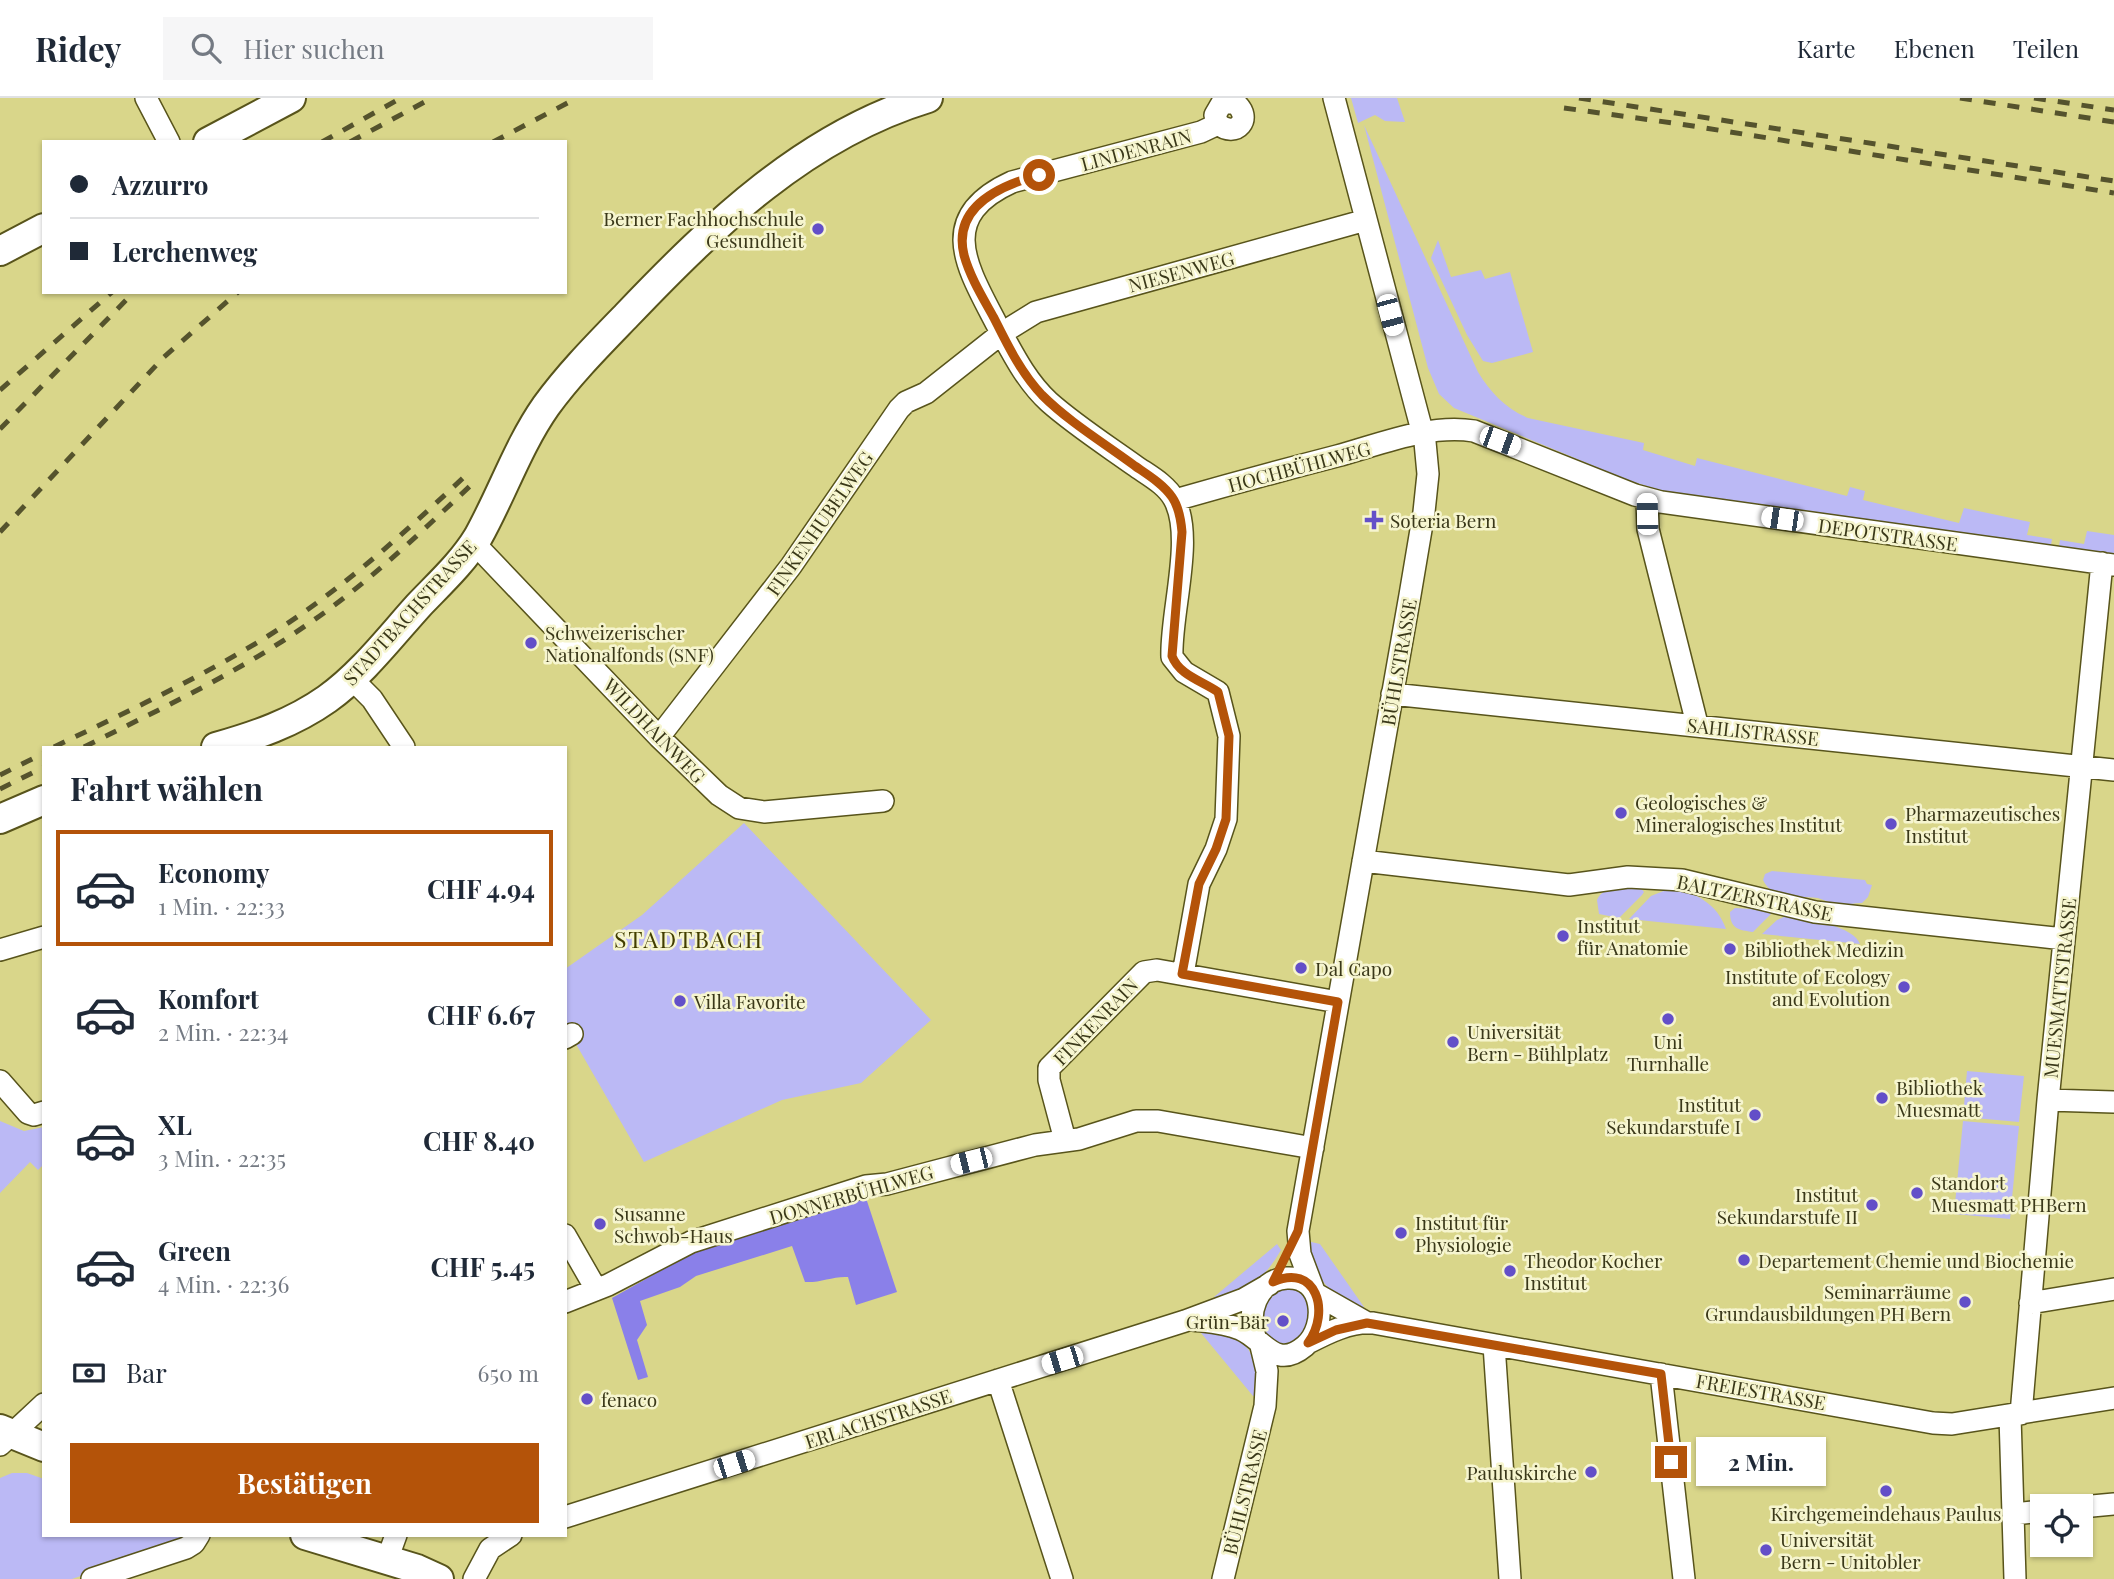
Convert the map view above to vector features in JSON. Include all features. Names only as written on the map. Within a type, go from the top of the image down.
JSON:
[{"type":"main road","points":[[212,140],[291,98]]},
{"type":"main road","name":"STADTBACHSTRASSE","points":[[219,746],[271,730],[299,716],[326,699],[351,678],[451,571],[474,542],[545,408],[572,373],[655,286],[733,212],[800,160],[867,123],[928,98]]},
{"type":"main road","points":[[0,251],[42,229]]},
{"type":"main road","points":[[0,819],[42,801]]},
{"type":"main road","points":[[3,1436],[42,1446]]},
{"type":"main road","points":[[318,1537],[391,1547],[439,1579]]},
{"type":"street","points":[[146,98],[168,140]]},
{"type":"street","name":"BÜHLSTRASSE","points":[[1315,1292],[1300,1254],[1298,1231],[1424,512],[1427,474],[1424,433],[1405,372],[1334,98]]},
{"type":"street","name":"LINDENRAIN","points":[[1002,333],[972,276],[964,254],[963,243],[968,220],[975,208],[999,188],[1012,182],[1201,132],[1218,124]]},
{"type":"street","name":"NIESENWEG","points":[[1002,333],[1036,312],[1366,220]]},
{"type":"street","points":[[1002,333],[1028,377],[1050,403],[1156,481],[1174,500],[1180,517],[1182,532],[1172,656],[1175,664],[1184,672],[1218,692],[1229,736],[1226,819],[1216,849],[1199,884],[1182,974]]},
{"type":"street","name":"FINKENHUBELWEG","points":[[659,737],[791,566],[899,409],[906,402],[926,393],[1002,333]]},
{"type":"street","name":"DEPOTSTRASSE","points":[[1424,433],[1445,429],[1474,431],[1647,499],[2108,564]]},
{"type":"street","name":"HOCHBÜHLWEG","points":[[1174,500],[1424,433]]},
{"type":"street","points":[[1647,499],[1648,529],[1697,724]]},
{"type":"street","name":"WILDHAINWEG","points":[[474,542],[659,737],[719,795],[732,804],[748,811],[764,812],[883,802]]},
{"type":"street","name":"MUESMATTSTRASSE","points":[[2015,1579],[2016,1415],[2030,1303],[2080,766],[2108,564]]},
{"type":"street","points":[[351,678],[372,699],[403,746]]},
{"type":"street","name":"SAHLISTRASSE","points":[[1392,694],[2114,770]]},
{"type":"street","name":"BALTZERSTRASSE","points":[[1363,861],[1569,885],[1628,877],[1682,880],[1815,912],[2064,939]]},
{"type":"street","points":[[0,950],[42,938]]},
{"type":"street","name":"FINKENRAIN","points":[[1065,1140],[1049,1080],[1049,1068],[1140,974],[1152,970],[1182,974],[1338,1002]]},
{"type":"street","points":[[0,1080],[28,1113],[36,1115],[42,1113]]},
{"type":"street","points":[[2048,1100],[2114,1102]]},
{"type":"street","name":"DONNERBÜHLWEG","points":[[567,1301],[688,1243],[722,1231],[866,1186],[887,1184],[1023,1148],[1079,1139],[1136,1121],[1150,1120],[1313,1147]]},
{"type":"street","name":"BÜHLSTRASSE","points":[[1271,1283],[1298,1231]]},
{"type":"street","points":[[567,1238],[596,1289]]},
{"type":"street","points":[[1290,1278],[1301,1280],[1315,1292],[1320,1304],[1320,1321],[1303,1347],[1291,1354],[1277,1354],[1258,1343],[1253,1331],[1252,1311],[1258,1297],[1271,1283],[1290,1278]]},
{"type":"street","name":"ERLACHSTRASSE","points":[[567,1516],[1191,1319],[1244,1299],[1271,1283]]},
{"type":"street","points":[[2030,1303],[2114,1289]]},
{"type":"street","name":"FREIESTRASSE","points":[[1315,1292],[1367,1323],[1933,1423],[1959,1424],[2114,1398]]},
{"type":"street","name":"ERLACHSTRASSE","points":[[1191,1319],[1226,1324],[1249,1334],[1258,1343]]},
{"type":"street","name":"FREIESTRASSE","points":[[1303,1347],[1336,1330],[1367,1323]]},
{"type":"street","name":"BÜHLSTRASSE","points":[[1223,1579],[1265,1406],[1267,1371],[1258,1343]]},
{"type":"street","points":[[1494,1345],[1510,1579]]},
{"type":"street","name":"BÜHLSTRASSE","points":[[1265,1406],[1286,1365],[1303,1347]]},
{"type":"street","points":[[1661,1374],[1684,1579]]},
{"type":"street","points":[[998,1380],[1062,1579]]},
{"type":"street","points":[[3,1436],[42,1407]]},
{"type":"street","points":[[2093,1506],[2114,1504]]},
{"type":"street","points":[[2014,1514],[2030,1512]]},
{"type":"street","points":[[92,1579],[186,1548],[198,1537]]},
{"type":"street","points":[[474,1579],[490,1549],[508,1537]]},
{"type":"shaded area","points":[[1351,98],[1397,98],[1405,122],[1385,121],[1375,115],[1358,123]]},
{"type":"shaded area","points":[[1364,125],[1478,372],[1493,393],[1512,410],[1528,418],[1644,443],[1643,450],[1695,466],[1697,458],[1847,496],[1850,487],[1865,491],[1863,500],[1959,523],[1964,508],[2030,522],[2027,535],[2052,539],[2051,545],[1674,494],[1630,481],[1454,408],[1439,394],[1428,368]]},
{"type":"shaded area","points":[[1438,240],[1451,277],[1481,270],[1485,279],[1510,272],[1533,352],[1492,363],[1483,361],[1467,335],[1431,258]]},
{"type":"shaded area","points":[[2087,531],[2114,535],[2114,554],[2059,546],[2060,540],[2084,544]]},
{"type":"shaded area","points":[[744,823],[931,1020],[861,1083],[782,1100],[644,1162],[567,1028],[567,968],[642,915]]},
{"type":"shaded area","points":[[1772,871],[1865,880],[1872,885],[1868,897],[1862,903],[1837,905],[1818,898],[1787,896],[1773,892],[1763,880],[1765,874]]},
{"type":"shaded area","points":[[1640,887],[1644,892],[1642,895],[1619,918],[1599,914],[1597,900],[1605,891]]},
{"type":"shaded area","points":[[1671,888],[1705,901],[1717,912],[1726,929],[1629,919],[1651,896]]},
{"type":"shaded area","points":[[1735,908],[1769,910],[1772,913],[1753,932],[1734,925],[1730,912]]},
{"type":"shaded area","points":[[1789,915],[1840,928],[1856,938],[1860,944],[1762,934],[1777,920]]},
{"type":"shaded area","points":[[1967,1071],[2024,1076],[2019,1122],[1963,1117]]},
{"type":"shaded area","points":[[0,1121],[24,1131],[42,1127],[42,1166],[38,1170],[30,1162],[0,1193]]},
{"type":"shaded area","points":[[1963,1121],[2019,1126],[2010,1219],[1954,1214]]},
{"type":"shaded area","points":[[866,1198],[897,1292],[856,1305],[848,1277],[805,1282],[792,1246],[696,1276],[680,1287],[640,1301],[647,1325],[637,1340],[648,1377],[638,1380],[612,1298],[694,1252]]},
{"type":"shaded area","points":[[1307,1241],[1320,1244],[1364,1307],[1363,1310],[1325,1284]]},
{"type":"shaded area","points":[[1277,1244],[1281,1250],[1268,1270],[1254,1282],[1216,1300],[1214,1297]]},
{"type":"shaded area","points":[[1292,1288],[1305,1298],[1309,1313],[1305,1331],[1296,1341],[1285,1344],[1274,1341],[1266,1333],[1262,1321],[1266,1307],[1278,1290]]},
{"type":"shaded area","points":[[1201,1328],[1231,1337],[1247,1348],[1255,1366],[1258,1397],[1253,1396],[1201,1333]]},
{"type":"shaded area","points":[[12,1473],[27,1473],[42,1478],[42,1537],[187,1537],[181,1542],[72,1579],[0,1579],[0,1478]]},
{"type":"railway","points":[[326,140],[401,98]]},
{"type":"railway","points":[[354,140],[432,98]]},
{"type":"railway","points":[[497,140],[577,98]]},
{"type":"railway","points":[[1579,98],[2114,181]]},
{"type":"railway","points":[[1960,98],[2114,122]]},
{"type":"railway","points":[[2034,98],[2114,110]]},
{"type":"railway","points":[[1564,108],[2114,193]]},
{"type":"railway","points":[[0,390],[110,294]]},
{"type":"railway","points":[[0,429],[132,294]]},
{"type":"railway","points":[[0,532],[164,357],[236,294]]},
{"type":"railway","points":[[56,746],[189,680],[295,619],[369,562],[463,478]]},
{"type":"railway","points":[[86,746],[226,674],[308,624],[371,576],[470,486]]},
{"type":"railway","points":[[0,775],[42,754]]},
{"type":"railway","points":[[0,789],[42,768]]},
{"type":"place","name":"Berner Fachhochschule Gesundheit","points":[[818,229]]},
{"type":"place","name":"Soteria Bern","points":[[1374,520]]},
{"type":"place","name":"Schweizerischer Nationalfonds (SNF)","points":[[531,643]]},
{"type":"place","name":"Geologisches & Mineralogisches Institut","points":[[1621,813]]},
{"type":"place","name":"Pharmazeutisches Institut","points":[[1891,824]]},
{"type":"place","name":"Institut für Anatomie","points":[[1563,936]]},
{"type":"place","name":"Bibliothek Medizin","points":[[1730,949]]},
{"type":"place","name":"Dal Capo","points":[[1301,968]]},
{"type":"place","name":"Institute of Ecology and Evolution","points":[[1904,987]]},
{"type":"place","name":"Villa Favorite","points":[[680,1001]]},
{"type":"place","name":"Uni Turnhalle","points":[[1668,1019]]},
{"type":"place","name":"Universität Bern - Bühlplatz","points":[[1453,1042]]},
{"type":"place","name":"Bibliothek Muesmatt","points":[[1882,1098]]},
{"type":"place","name":"Institut Sekundarstufe I","points":[[1755,1115]]},
{"type":"place","name":"Standort Muesmatt PHBern","points":[[1917,1193]]},
{"type":"place","name":"Institut Sekundarstufe II","points":[[1872,1205]]},
{"type":"place","name":"Susanne Schwob-Haus","points":[[600,1224]]},
{"type":"place","name":"Institut für Physiologie","points":[[1401,1233]]},
{"type":"place","name":"Departement Chemie und Biochemie","points":[[1744,1260]]},
{"type":"place","name":"Theodor Kocher Institut","points":[[1510,1271]]},
{"type":"place","name":"Seminarräume Grundausbildungen PH Bern","points":[[1965,1302]]},
{"type":"place","name":"Grün-Bär","points":[[1283,1321]]},
{"type":"place","name":"fenaco","points":[[587,1399]]},
{"type":"place","name":"Pauluskirche","points":[[1591,1472]]},
{"type":"place","name":"Kirchgemeindehaus Paulus","points":[[1886,1491]]},
{"type":"place","name":"Universität Bern - Unitobler","points":[[1766,1550]]},
{"type":"district","name":"STADTBACH","points":[[689,938]]},
{"type":"route","points":[[1039,175],[999,188],[975,208],[964,232],[964,254],[972,276],[1002,333],[1040,392],[1081,427],[1167,490],[1178,507],[1182,532],[1172,656],[1175,664],[1184,672],[1218,692],[1228,728],[1226,819],[1216,849],[1199,884],[1182,974],[1338,1002],[1298,1231],[1273,1282],[1284,1278],[1301,1280],[1316,1295],[1320,1304],[1320,1321],[1308,1343],[1336,1330],[1367,1323],[1661,1374],[1671,1462]]}]
